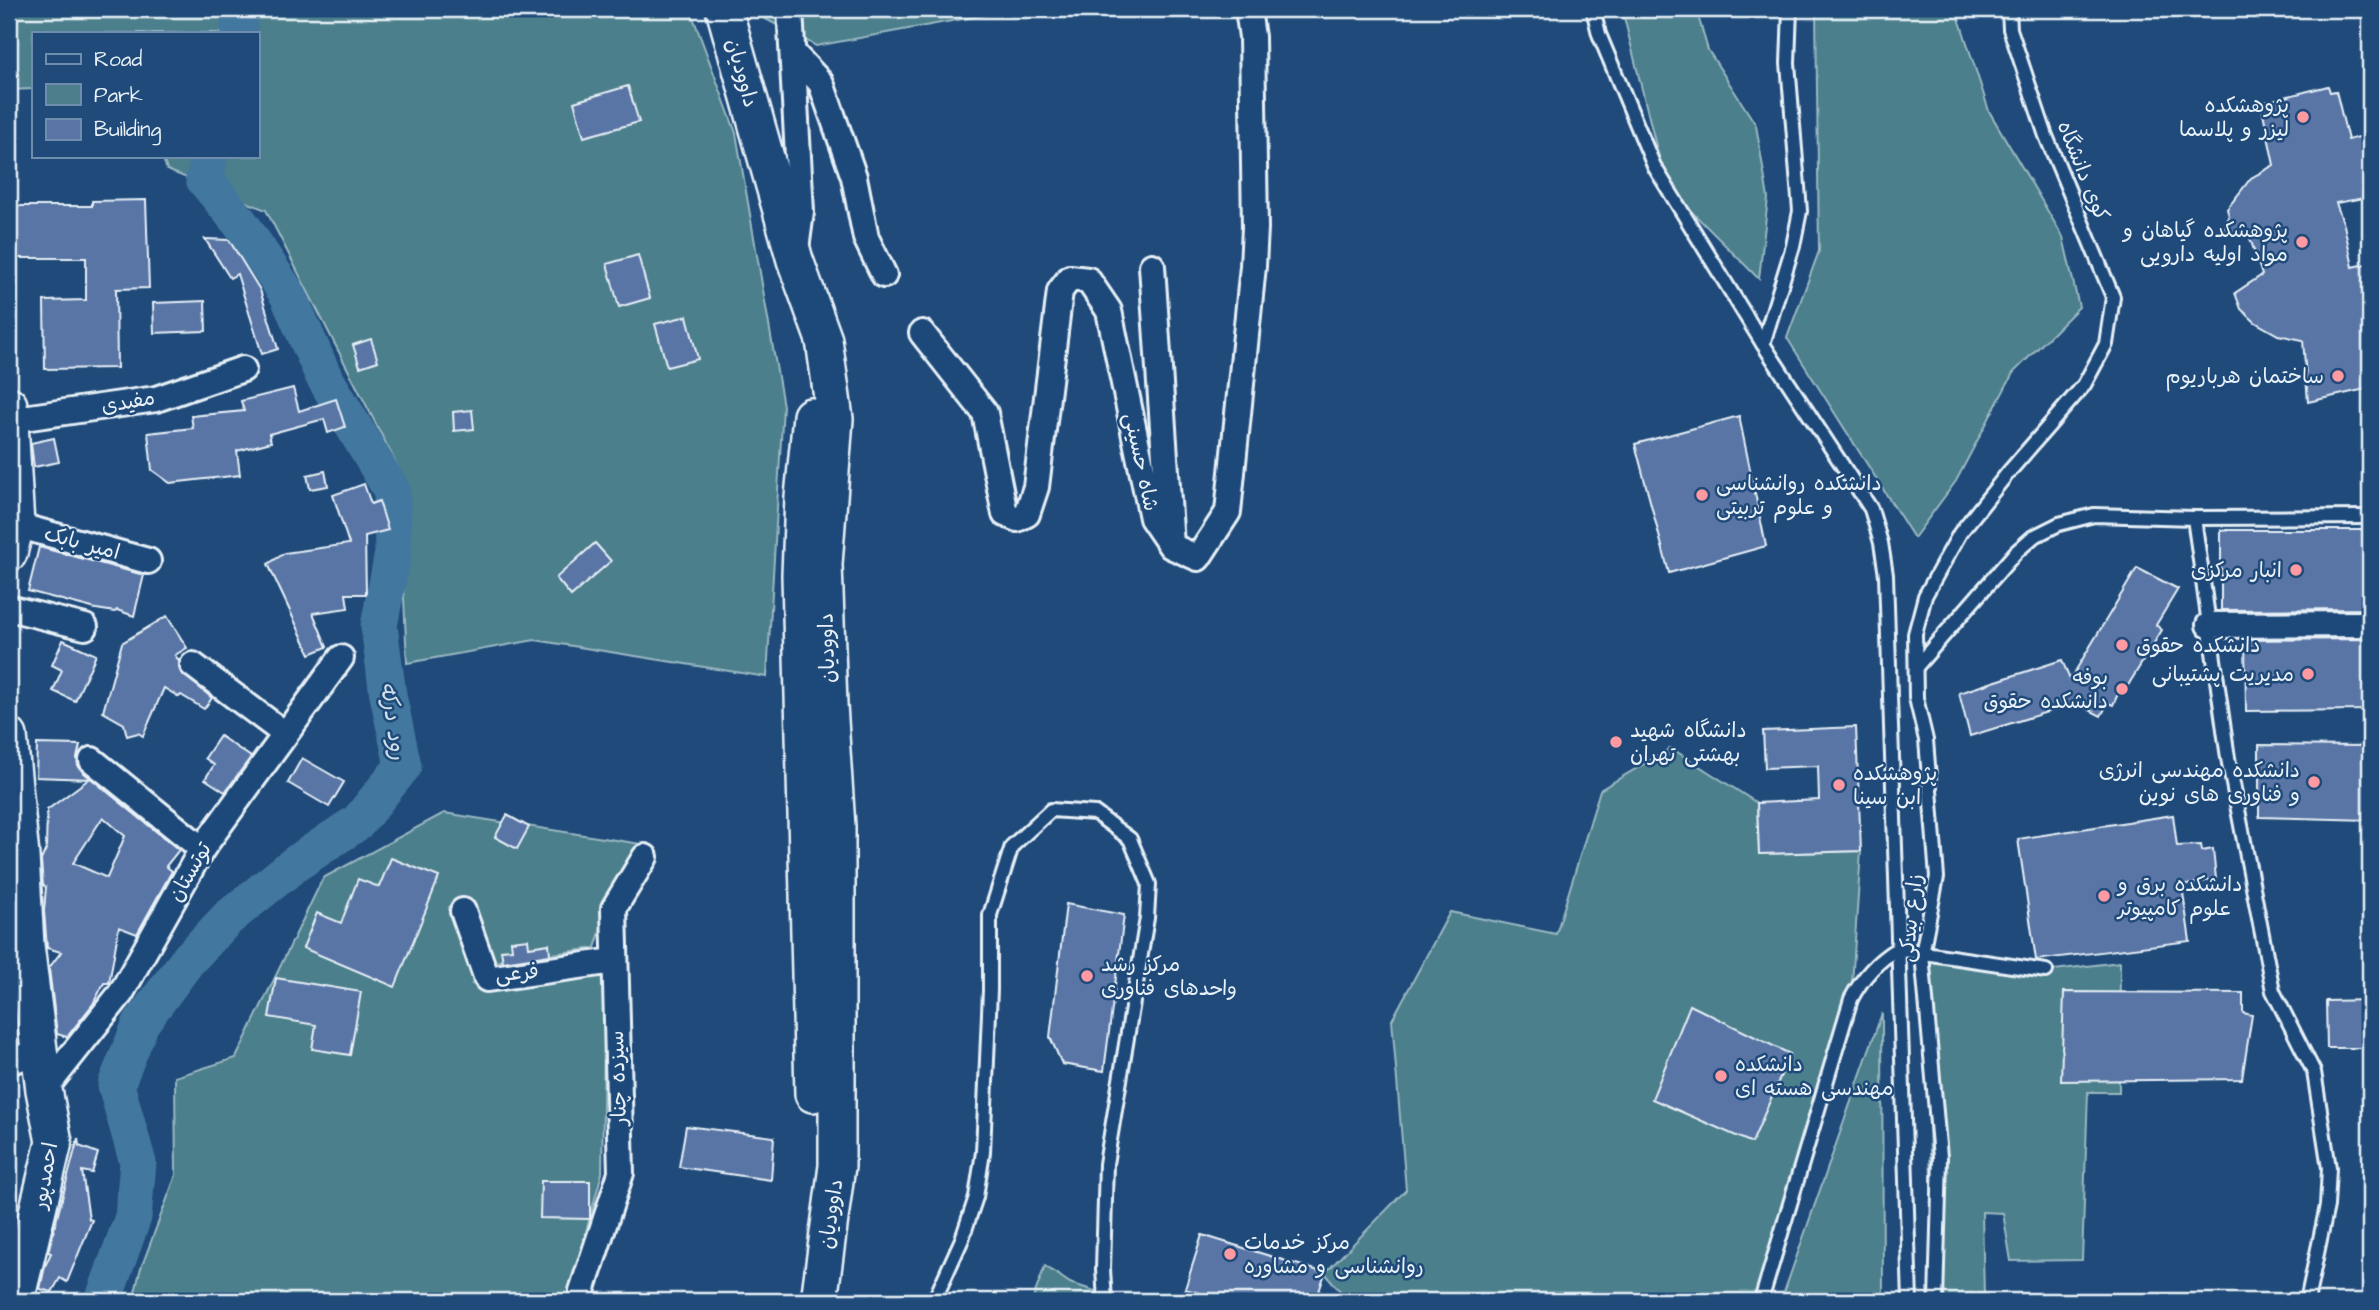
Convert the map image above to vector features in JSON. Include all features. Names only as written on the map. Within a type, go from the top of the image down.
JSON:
[{"type":"street","name":"داوودیان","points":[[711,9],[788,263]]},
{"type":"street","name":"داوودیان","points":[[723,9],[788,263],[806,360],[811,424],[803,498],[800,575],[837,1166],[819,1301]]},
{"type":"street","points":[[788,263],[801,212],[790,9]]},
{"type":"street","points":[[1152,266],[1171,546],[1198,558],[1228,512],[1252,279],[1255,228],[1252,37],[1248,9]]},
{"type":"street","points":[[793,53],[821,83],[854,177],[866,238],[884,275]]},
{"type":"street","name":"شاه حسینی","points":[[922,333],[985,413],[1005,514],[1017,519],[1027,514],[1036,487],[1059,291],[1070,278],[1088,280],[1109,311],[1152,518],[1171,546]]},
{"type":"street","name":"مفیدی","points":[[9,421],[156,399],[243,369]]},
{"type":"street","points":[[9,405],[12,539]]},
{"type":"street","name":"امیر بابک","points":[[12,539],[148,561]]},
{"type":"street","points":[[9,608],[85,627]]},
{"type":"street","points":[[2208,625],[2370,624]]},
{"type":"street","name":"توتستان","points":[[44,1090],[121,993],[202,849],[341,657]]},
{"type":"street","points":[[193,665],[285,734]]},
{"type":"street","name":"احمدپور","points":[[9,736],[15,848],[26,945],[24,1056],[44,1090],[54,1142],[19,1287],[11,1301]]},
{"type":"street","points":[[92,760],[202,849]]},
{"type":"street","name":"سیزده چنار","points":[[584,1301],[582,1291],[621,1173],[614,908],[645,857]]},
{"type":"street","name":"فرعی","points":[[464,911],[487,979],[614,961]]},
{"type":"street","name":"داوودیان","points":[[797,1301],[814,1163],[824,930]]},
{"type":"street","name":"احمدپور","points":[[9,1253],[34,1152],[44,1090]]},
{"type":"lane","name":"زارع بیدکی","points":[[1593,9],[1599,34],[1654,166],[1763,344],[1871,509],[1881,543],[1886,575],[1910,1301]]},
{"type":"lane","points":[[1763,344],[1793,246],[1800,211],[1788,63],[1790,9]]},
{"type":"lane","name":"کوی دانشگاه","points":[[2009,9],[2010,29],[2046,136],[2113,297],[2106,344],[2084,385]]},
{"type":"lane","name":"زارع بیدکی","points":[[1936,1301],[1940,1157],[1922,954],[1937,877],[1926,740],[1916,698],[1915,634],[1925,596],[1960,533],[2084,385]]},
{"type":"lane","points":[[1916,667],[2016,552],[2033,537],[2059,524],[2095,515],[2194,518],[2370,517]]},
{"type":"lane","points":[[2194,518],[2228,758],[2273,992],[2314,1072],[2329,1168],[2327,1206],[2307,1301]]},
{"type":"lane","points":[[934,1301],[962,1239],[976,1197],[983,1152],[990,990],[990,915],[1012,846],[1051,810],[1095,813],[1130,839],[1149,884],[1147,918],[1106,1164],[1103,1269],[1105,1301]]},
{"type":"lane","points":[[1761,1301],[1851,999],[1871,971],[1884,957],[1898,949],[2046,971]]},
{"type":"green space","points":[[9,9],[690,9],[736,133],[783,406],[767,677],[535,640],[407,663],[398,467],[266,210],[167,170],[163,158],[259,158],[259,32],[32,32],[32,89],[9,90]]},
{"type":"green space","points":[[747,9],[1017,9],[816,46]]},
{"type":"green space","points":[[1622,9],[1696,9],[1708,50],[1756,125],[1768,198],[1759,279],[1666,186]]},
{"type":"green space","points":[[1816,9],[1956,9],[1989,111],[2063,237],[2079,307],[2013,373],[1956,481],[1914,538],[1787,338],[1819,251]]},
{"type":"green space","points":[[1671,748],[1757,803],[1759,854],[1861,851],[1851,999],[1761,1301],[1348,1301],[1325,1273],[1406,1190],[1392,1020],[1450,912],[1556,934],[1600,790]]},
{"type":"green space","points":[[444,813],[641,844],[611,896],[595,948],[494,962],[474,972],[472,984],[482,987],[605,971],[602,1173],[567,1301],[133,1301],[140,1271],[176,1175],[175,1077],[236,1058],[323,878]]},
{"type":"green space","points":[[1922,954],[2046,971],[2120,962],[2119,1092],[2088,1092],[2082,1260],[2011,1261],[2003,1213],[1982,1212],[1984,1294],[1953,1301],[1936,1301]]},
{"type":"green space","points":[[1882,1013],[1883,1301],[1781,1301]]},
{"type":"green space","points":[[1045,1266],[1070,1283],[1095,1291],[1095,1301],[1032,1301]]},
{"type":"building","points":[[628,86],[639,122],[584,137],[574,102]]},
{"type":"building","name":"پژوهشکده گیاهان و مواد اولیه دارویی","points":[[2328,86],[2330,92],[2336,91],[2348,140],[2370,134],[2370,197],[2336,203],[2353,267],[2370,263],[2370,388],[2308,402],[2303,340],[2278,335],[2255,322],[2241,309],[2235,293],[2262,275],[2249,235],[2223,233],[2229,216],[2227,209],[2251,178],[2274,165],[2261,103]]},
{"type":"building","points":[[146,200],[149,288],[116,289],[117,368],[45,369],[44,301],[86,300],[86,258],[11,258],[11,206],[92,206],[92,201]]},
{"type":"building","points":[[205,239],[229,240],[260,290],[278,349],[262,354],[237,274],[230,278]]},
{"type":"building","points":[[638,255],[650,298],[619,307],[607,264]]},
{"type":"building","points":[[205,301],[206,331],[154,333],[153,303]]},
{"type":"building","points":[[687,316],[698,359],[667,367],[655,324]]},
{"type":"building","points":[[371,339],[378,361],[360,367],[353,345]]},
{"type":"building","points":[[293,388],[299,411],[336,399],[345,427],[328,433],[324,419],[269,434],[271,442],[237,451],[240,475],[170,483],[152,470],[148,433],[193,428],[191,416],[244,411],[241,401]]},
{"type":"building","points":[[472,410],[474,429],[454,431],[453,412]]},
{"type":"building","name":"دانشکده روانشناسی و علوم تربیتی","points":[[1739,416],[1766,546],[1669,573],[1635,444]]},
{"type":"building","points":[[54,438],[59,462],[34,467],[31,443]]},
{"type":"building","points":[[325,471],[328,486],[310,489],[307,475]]},
{"type":"building","points":[[364,484],[371,504],[379,501],[388,530],[365,536],[366,594],[346,594],[348,608],[313,613],[327,647],[310,654],[268,564],[285,553],[349,544],[333,495]]},
{"type":"building","name":"انبار مرکزی","points":[[2221,530],[2370,530],[2370,609],[2221,610]]},
{"type":"building","points":[[595,543],[611,561],[571,596],[556,578]]},
{"type":"building","points":[[39,547],[144,575],[134,616],[28,591]]},
{"type":"building","name":"دانشکده حقوق","points":[[2137,568],[2178,589],[2156,625],[2162,630],[2127,687],[2122,685],[2113,705],[2108,703],[2101,716],[2076,703],[1970,736],[1959,693],[2062,660],[2070,680]]},
{"type":"building","points":[[167,616],[187,648],[175,655],[180,671],[212,698],[204,709],[164,688],[143,736],[138,733],[127,736],[124,724],[103,712],[122,643]]},
{"type":"building","name":"مدیریت پشتیبانی","points":[[2370,639],[2370,710],[2246,711],[2245,640]]},
{"type":"building","points":[[63,640],[96,655],[75,701],[53,691],[62,670],[52,665]]},
{"type":"building","name":"پژوهشکده ابن سینا","points":[[1856,727],[1861,851],[1759,854],[1757,803],[1819,800],[1818,766],[1765,768],[1763,731]]},
{"type":"building","points":[[220,736],[251,757],[225,792],[205,779],[214,765],[205,758]]},
{"type":"building","points":[[37,744],[80,745],[77,758],[78,766],[83,772],[179,850],[166,866],[172,871],[137,934],[119,927],[109,983],[104,983],[93,1004],[67,1037],[57,1034],[49,968],[61,952],[47,948],[44,911],[46,887],[43,885],[41,860],[46,849],[47,810],[89,779],[36,777]],"holes":[[[103,817],[125,836],[107,878],[73,863]]]},
{"type":"building","name":"دانشکده مهندسی انرژی و فناوری های نوین","points":[[2259,745],[2370,746],[2370,820],[2259,817]]},
{"type":"building","points":[[302,758],[344,782],[329,807],[288,783]]},
{"type":"building","points":[[507,815],[529,827],[517,849],[495,837]]},
{"type":"building","name":"دانشکده برق و علوم کامپیوتر","points":[[2173,815],[2177,846],[2201,845],[2202,851],[2213,849],[2216,879],[2182,886],[2190,941],[2036,960],[2018,839]]},
{"type":"building","points":[[391,858],[439,877],[395,987],[303,948],[317,913],[341,923],[358,879],[379,887]]},
{"type":"building","name":"مرکز رشد واحدهای فناوری","points":[[1066,904],[1124,915],[1104,1071],[1062,1064],[1050,1037]]},
{"type":"building","points":[[528,939],[529,947],[549,944],[550,955],[503,962],[501,950],[512,949],[511,941]]},
{"type":"building","points":[[276,978],[361,992],[350,1055],[312,1049],[316,1025],[269,1017]]},
{"type":"building","points":[[2064,992],[2243,993],[2243,1013],[2252,1015],[2242,1079],[2061,1081]]},
{"type":"building","points":[[2370,1000],[2370,1048],[2327,1048],[2326,1001]]},
{"type":"building","name":"دانشکده مهندسی هسته ای","points":[[1690,1005],[1790,1054],[1752,1143],[1652,1099]]},
{"type":"building","points":[[686,1126],[774,1137],[771,1180],[679,1167]]},
{"type":"building","points":[[78,1138],[79,1146],[98,1153],[92,1173],[82,1171],[89,1219],[92,1220],[67,1282],[60,1278],[52,1292],[40,1289]]},
{"type":"building","points":[[541,1181],[590,1181],[590,1219],[540,1218]]},
{"type":"building","name":"مرکز خدمات روانشناسی و مشاوره","points":[[1202,1235],[1325,1273],[1316,1301],[1229,1301],[1185,1289]]},
{"type":"waterway","name":"رود درکه","points":[[239,9],[239,32]]},
{"type":"waterway","name":"رود درکه","points":[[103,1301],[133,1217],[138,1163],[116,1085],[141,1023],[188,960],[228,918],[295,864],[358,822],[403,766],[388,695],[379,626],[393,553],[392,491],[323,375],[288,295],[241,224],[204,179],[209,158]]},
{"type":"place","name":"پژوهشکده لیزر و پلاسما","points":[[2303,117]]},
{"type":"place","name":"پژوهشکده گیاهان و مواد اولیه دارویی","points":[[2302,242]]},
{"type":"place","name":"ساختمان هرباریوم","points":[[2338,376]]},
{"type":"place","name":"دانشکده روانشناسی و علوم تربیتی","points":[[1702,495]]},
{"type":"place","name":"انبار مرکزی","points":[[2296,570]]},
{"type":"place","name":"دانشکده حقوق","points":[[2122,645]]},
{"type":"place","name":"مدیریت پشتیبانی","points":[[2308,674]]},
{"type":"place","name":"بوفه دانشکده حقوق","points":[[2122,689]]},
{"type":"place","name":"دانشگاه شهید بهشتی تهران","points":[[1616,742]]},
{"type":"place","name":"دانشکده مهندسی انرژی و فناوری های نوین","points":[[2314,782]]},
{"type":"place","name":"پژوهشکده ابن سینا","points":[[1839,785]]},
{"type":"place","name":"دانشکده برق و علوم کامپیوتر","points":[[2104,896]]},
{"type":"place","name":"مرکز رشد واحدهای فناوری","points":[[1087,976]]},
{"type":"place","name":"دانشکده مهندسی هسته ای","points":[[1721,1076]]},
{"type":"place","name":"مرکز خدمات روانشناسی و مشاوره","points":[[1230,1254]]}]
